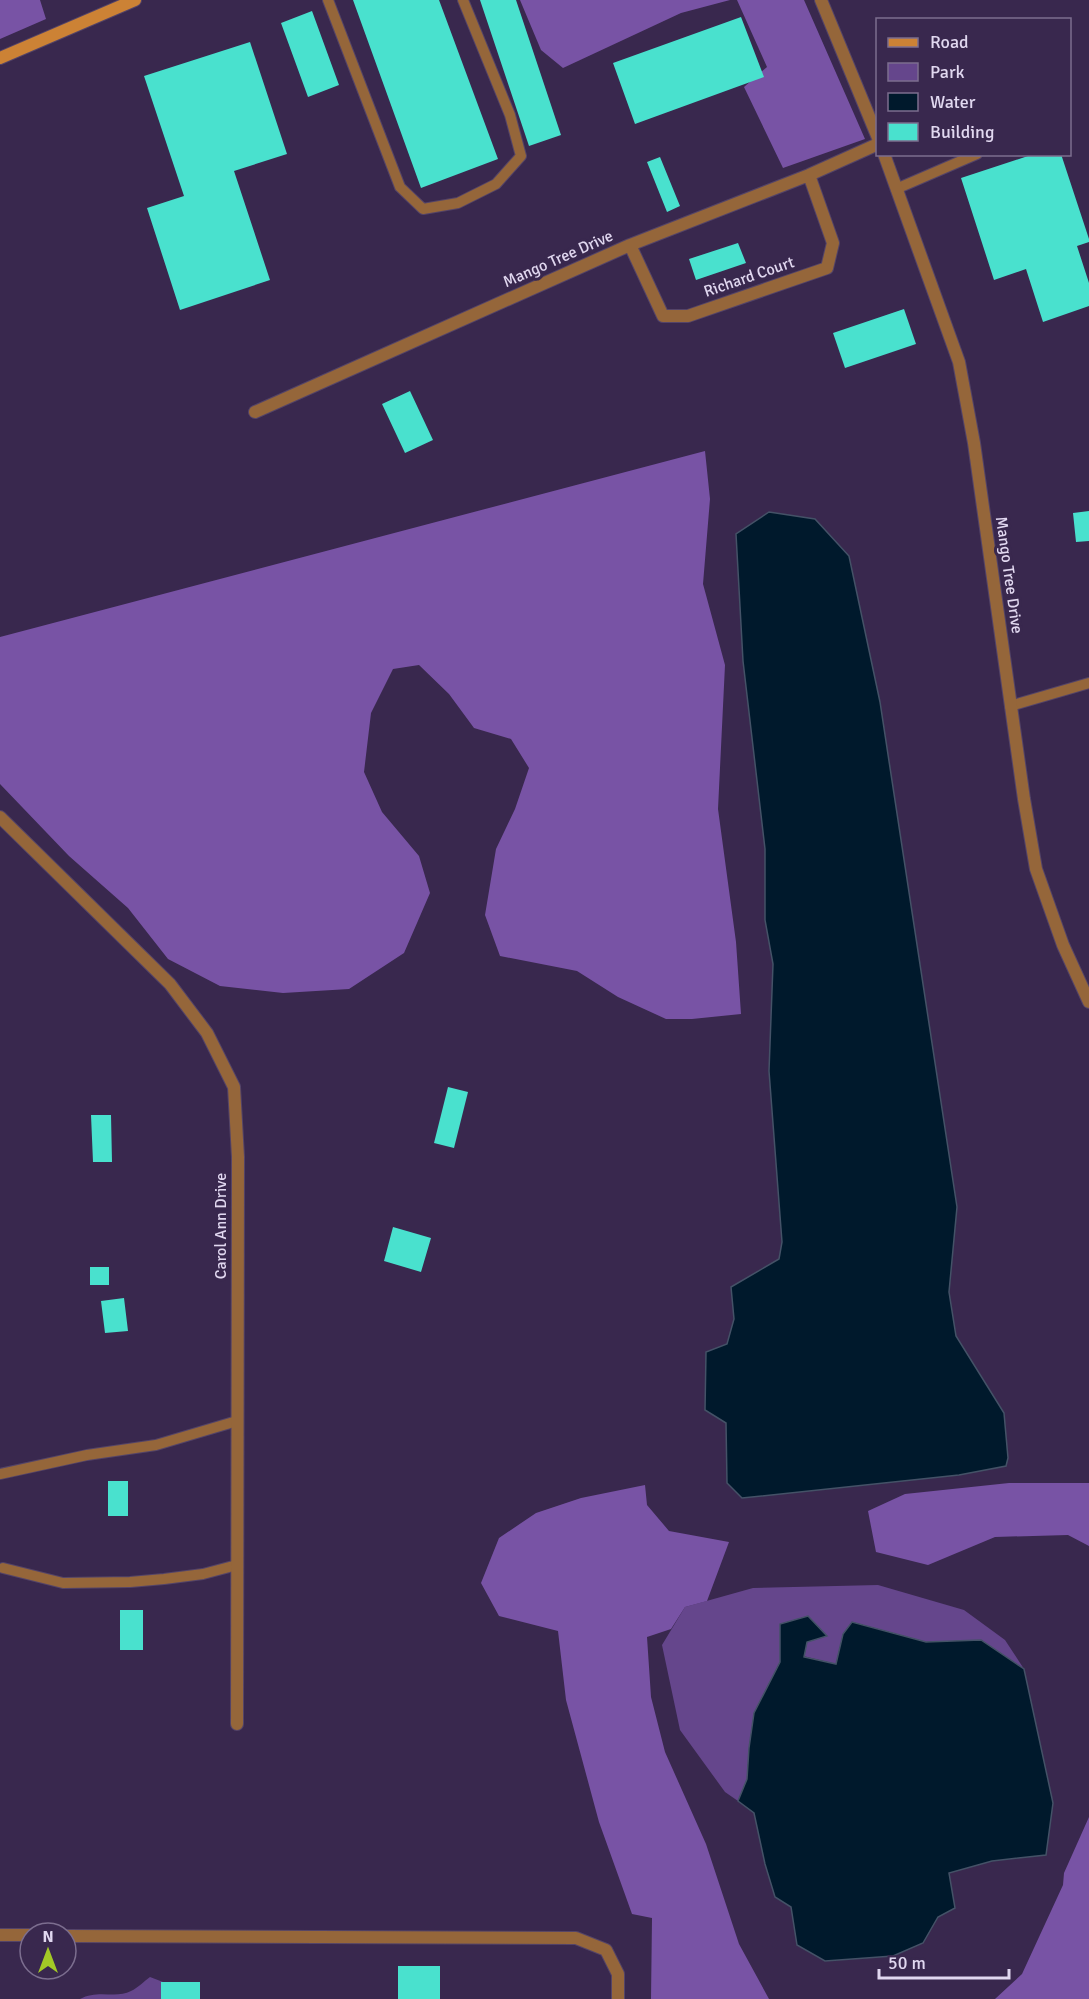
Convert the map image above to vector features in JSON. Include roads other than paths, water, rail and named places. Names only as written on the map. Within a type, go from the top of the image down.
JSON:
[{"type":"street","points":[[0,57],[135,0]]},
{"type":"street","points":[[821,0],[876,133]]},
{"type":"street","name":"Mango Tree Drive","points":[[255,412],[630,245],[809,175],[876,145]]},
{"type":"street","name":"Mango Tree Drive","points":[[885,156],[959,362],[974,443],[1010,706],[1036,869],[1063,945],[1089,1002]]},
{"type":"street","name":"Richard Court","points":[[630,245],[663,316],[688,316],[827,268],[833,243],[809,175]]},
{"type":"street","name":"Carol Ann Drive","points":[[0,817],[170,984],[207,1033],[234,1087],[238,1157],[237,1724]]},
{"type":"street","points":[[0,1935],[18,1935]]},
{"type":"street","points":[[78,1936],[576,1938],[606,1950],[618,1974],[618,1999]]},
{"type":"lane","points":[[328,0],[400,187],[423,209],[458,203],[496,184],[521,156],[510,115],[463,0]]},
{"type":"lane","points":[[896,189],[972,156]]},
{"type":"lane","points":[[1010,706],[1089,683]]},
{"type":"lane","points":[[0,1474],[87,1455],[156,1445],[237,1421]]},
{"type":"lane","points":[[3,1568],[63,1583],[164,1579],[203,1574],[237,1565]]},
{"type":"water","points":[[769,512],[815,519],[849,556],[880,702],[957,1207],[949,1292],[956,1336],[1004,1413],[1008,1458],[1006,1466],[959,1475],[742,1498],[727,1483],[726,1423],[705,1410],[706,1352],[727,1344],[734,1319],[731,1287],[779,1259],[782,1242],[769,1071],[773,964],[765,920],[765,849],[743,661],[736,534]]},
{"type":"water","points":[[808,1616],[827,1636],[807,1642],[804,1657],[836,1664],[843,1634],[852,1622],[926,1642],[981,1640],[1024,1669],[1053,1803],[1046,1855],[992,1861],[949,1873],[955,1908],[938,1917],[923,1943],[893,1956],[825,1961],[797,1945],[791,1907],[775,1897],[754,1813],[738,1801],[747,1779],[754,1713],[780,1662],[780,1624]]}]
